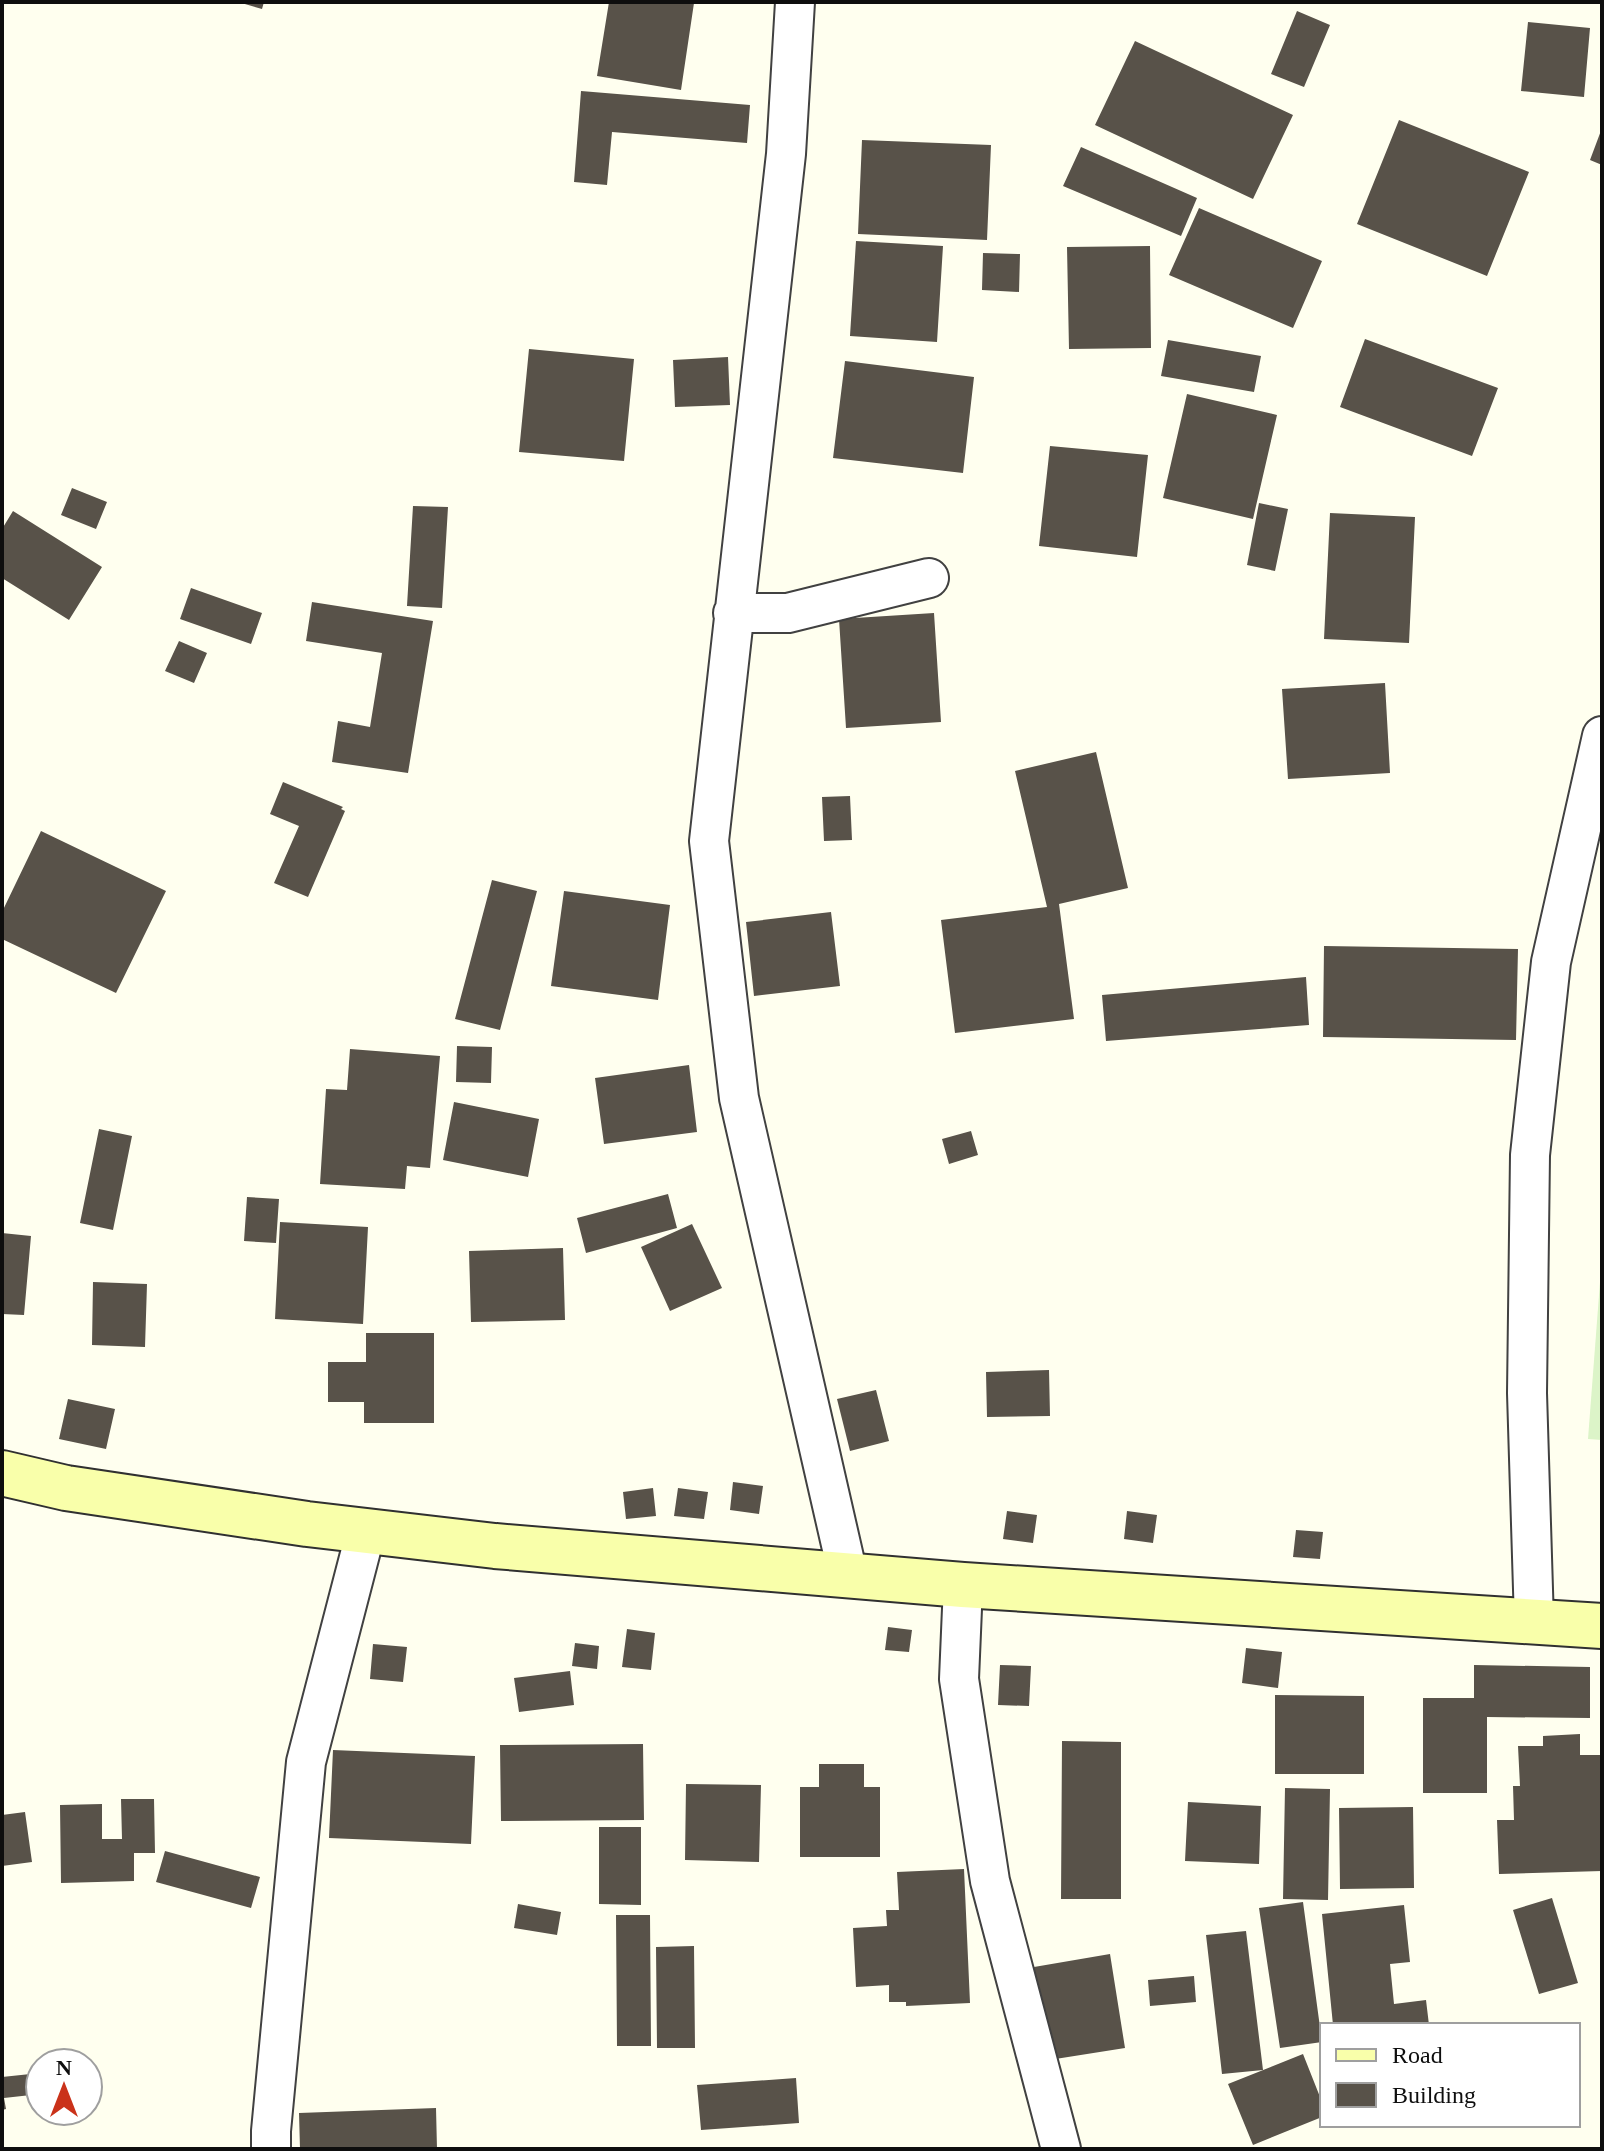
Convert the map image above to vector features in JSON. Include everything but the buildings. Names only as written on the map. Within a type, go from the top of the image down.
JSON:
[{"type":"main road","points":[[2,1473],[81,1490],[366,1531],[495,1546],[963,1585],[1602,1626]]},
{"type":"street","points":[[795,2],[786,154],[709,841],[739,1098],[848,1575]]},
{"type":"street","points":[[733,613],[788,613],[929,578]]},
{"type":"street","points":[[1534,1622],[1527,1393],[1530,1155],[1551,962],[1602,736]]},
{"type":"street","points":[[271,2149],[306,1762],[366,1531]]},
{"type":"street","points":[[963,1585],[959,1679],[990,1881],[1061,2149]]},
{"type":"green space","points":[[1602,1256],[1602,1440],[1588,1439]]}]
